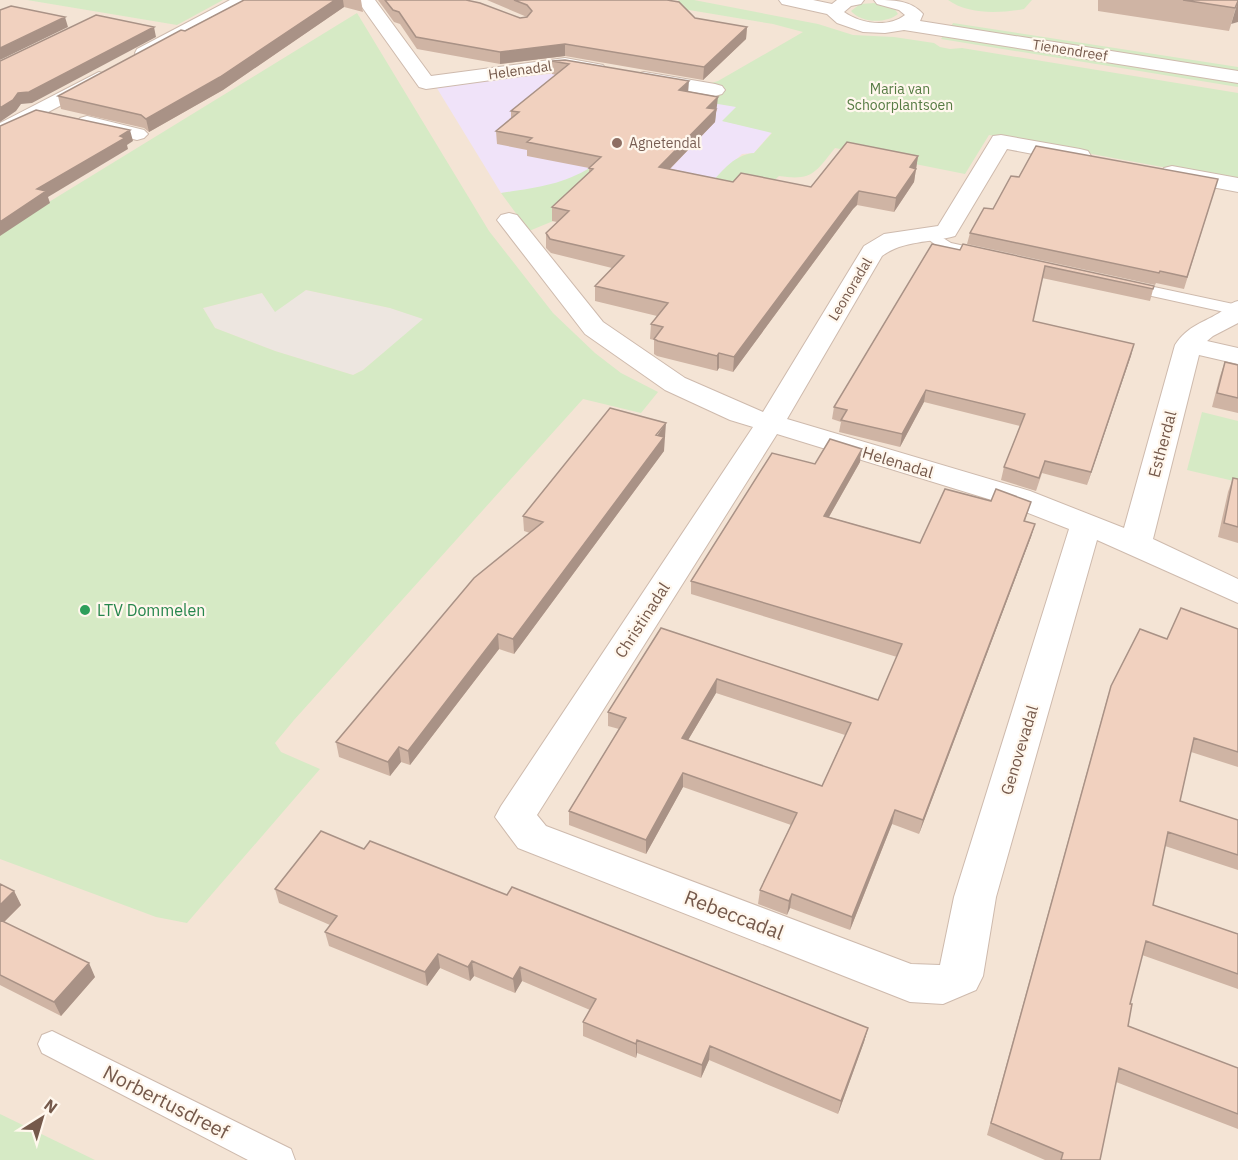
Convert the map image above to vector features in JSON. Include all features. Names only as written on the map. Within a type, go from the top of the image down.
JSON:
[{"type":"street","points":[[0,130],[243,0]]},
{"type":"street","name":"Helenadal","points":[[366,0],[426,83],[565,64],[715,90]]},
{"type":"street","points":[[788,0],[841,3],[840,18],[857,25],[881,27],[908,19],[893,1]]},
{"type":"street","name":"Tienendreef","points":[[908,19],[1238,64]]},
{"type":"street","name":"Tienendreef","points":[[908,19],[1238,77]]},
{"type":"street","points":[[0,105],[38,111],[137,134]]},
{"type":"street","points":[[932,236],[947,231],[1001,141],[1103,160]]},
{"type":"street","points":[[1148,168],[1238,185]]},
{"type":"street","name":"Helenadal","points":[[509,220],[594,328],[675,384],[740,414],[1019,498],[1136,544],[1238,592]]},
{"type":"street","name":"Leonoradal","points":[[770,423],[873,251],[885,241],[904,235],[932,236]]},
{"type":"street","points":[[1188,345],[1204,330],[1232,316],[1237,310]]},
{"type":"street","points":[[1188,345],[1238,356]]},
{"type":"street","name":"Estherdal","points":[[1136,544],[1188,345]]},
{"type":"street","name":"Christinadal","points":[[514,817],[770,423]]},
{"type":"street","name":"Genovevadal","points":[[961,976],[975,897],[1086,525]]},
{"type":"street","name":"Rebeccadal","points":[[514,817],[532,837],[910,983],[943,986],[961,976]]},
{"type":"lane","points":[[932,236],[946,246],[1005,259]]},
{"type":"lane","points":[[1109,282],[1237,310]]},
{"type":"lane","name":"Norbertusdreef","points":[[52,1044],[280,1160]]},
{"type":"shaded area","points":[[0,0],[1238,0],[1238,1160],[0,1160]]},
{"type":"shaded area","name":"Agnetendal","points":[[560,73],[739,105],[723,121],[772,132],[754,153],[742,154],[705,190],[590,182],[501,193],[435,85]]},
{"type":"shaded area","points":[[306,290],[390,308],[424,319],[363,370],[353,375],[275,351],[215,328],[203,308],[262,293],[275,311]]},
{"type":"green space","points":[[27,0],[223,0],[177,25]]},
{"type":"green space","name":"Maria van Schoorplantsoen","points":[[679,0],[694,0],[818,24],[853,35],[894,37],[934,43],[950,49],[962,48],[1238,93],[1238,181],[989,135],[965,174],[835,148],[817,169],[806,176],[779,176],[769,185],[563,217],[529,231],[501,193],[559,182],[591,167],[705,190],[727,166],[739,157],[754,153],[772,133],[722,121],[736,107],[700,101],[709,93],[705,85],[718,81],[803,32],[773,24],[671,7]]},
{"type":"green space","points":[[948,0],[1032,0],[1024,9],[995,12],[965,8]]},
{"type":"green space","points":[[875,3],[894,8],[898,14],[874,21],[861,18],[851,11],[860,4]]},
{"type":"green space","points":[[357,13],[489,231],[553,313],[595,353],[621,373],[658,392],[641,413],[583,399],[294,720],[275,743],[281,752],[320,769],[187,923],[156,917],[0,859],[0,232]],"holes":[[[306,290],[390,308],[423,319],[363,370],[353,375],[275,351],[215,328],[203,308],[262,293],[275,312]]]},
{"type":"green space","points":[[953,23],[1238,67],[1238,74],[950,28]]},
{"type":"green space","points":[[946,32],[1238,79],[1238,87],[941,39]]},
{"type":"green space","points":[[1202,412],[1238,421],[1238,482],[1187,470]]},
{"type":"green space","points":[[0,1114],[95,1160],[0,1160]]},
{"type":"building","points":[[244,0],[335,0],[220,77],[146,119],[141,115],[58,96],[181,30],[185,31]]},
{"type":"building","points":[[385,0],[466,0],[520,18],[527,17],[532,11],[527,5],[514,0],[667,0],[679,2],[695,18],[747,27],[704,67],[565,44],[500,52],[416,37],[399,12],[393,10]]},
{"type":"building","points":[[1183,0],[1238,0],[1238,1],[1235,8]]},
{"type":"building","points":[[11,6],[65,17],[0,48],[0,10]]},
{"type":"building","points":[[96,15],[154,27],[29,92],[18,93],[13,100],[0,108],[0,61]]},
{"type":"building","points":[[565,60],[689,81],[679,90],[718,97],[707,108],[716,109],[659,167],[733,182],[741,173],[811,187],[847,142],[918,156],[910,167],[916,169],[896,198],[859,191],[855,195],[734,357],[719,353],[717,356],[658,341],[654,339],[663,327],[651,324],[668,303],[595,286],[624,256],[550,239],[546,233],[569,211],[552,207],[593,169],[589,168],[601,157],[527,142],[532,138],[496,131],[519,112],[511,111],[569,64],[552,61]]},
{"type":"building","points":[[36,110],[130,130],[120,136],[125,138],[37,189],[46,191],[0,222],[0,126]]},
{"type":"building","points":[[1036,146],[1218,179],[1187,277],[970,233],[984,208],[993,209],[1011,176],[1019,177]]},
{"type":"building","points":[[932,244],[960,250],[963,244],[1154,286],[1153,289],[1045,266],[1033,321],[1134,344],[1091,472],[1045,461],[1039,478],[1004,467],[1025,414],[926,390],[902,434],[841,420],[847,410],[834,407]]},
{"type":"building","points":[[1225,362],[1238,365],[1238,398],[1217,393]]},
{"type":"building","points":[[610,408],[666,423],[656,435],[664,437],[513,639],[498,634],[408,751],[399,747],[388,762],[336,742],[474,578],[543,522],[523,516]]},
{"type":"building","points":[[830,439],[862,449],[824,516],[920,543],[945,489],[991,501],[996,489],[1031,502],[1024,521],[1035,524],[923,820],[895,810],[852,917],[792,894],[789,901],[760,890],[797,813],[683,773],[646,840],[569,811],[626,718],[608,712],[661,628],[878,700],[902,644],[691,581],[772,453],[815,464]],"holes":[[[717,679],[851,723],[822,786],[682,738]]]},
{"type":"building","points":[[1233,478],[1238,479],[1238,527],[1224,523]]},
{"type":"building","points":[[1181,608],[1238,629],[1238,752],[1194,738],[1180,801],[1238,820],[1238,855],[1168,832],[1153,905],[1238,934],[1238,974],[1146,941],[1130,1004],[1132,1004],[1128,1026],[1238,1068],[1238,1114],[1119,1068],[1100,1160],[1061,1160],[1063,1153],[991,1123],[1111,686],[1140,629],[1167,639]]},
{"type":"building","points":[[321,831],[364,849],[370,841],[507,895],[512,887],[868,1028],[841,1101],[710,1046],[702,1065],[637,1040],[636,1044],[583,1022],[596,999],[520,967],[513,979],[472,961],[468,967],[438,954],[425,972],[325,932],[337,916],[275,889]]},
{"type":"building","points":[[0,884],[14,891],[0,905]]},
{"type":"building","points":[[0,920],[89,963],[54,1002],[0,975]]},
{"type":"place","name":"Agnetendal","points":[[617,143]]},
{"type":"place","name":"LTV Dommelen","points":[[85,610]]}]
